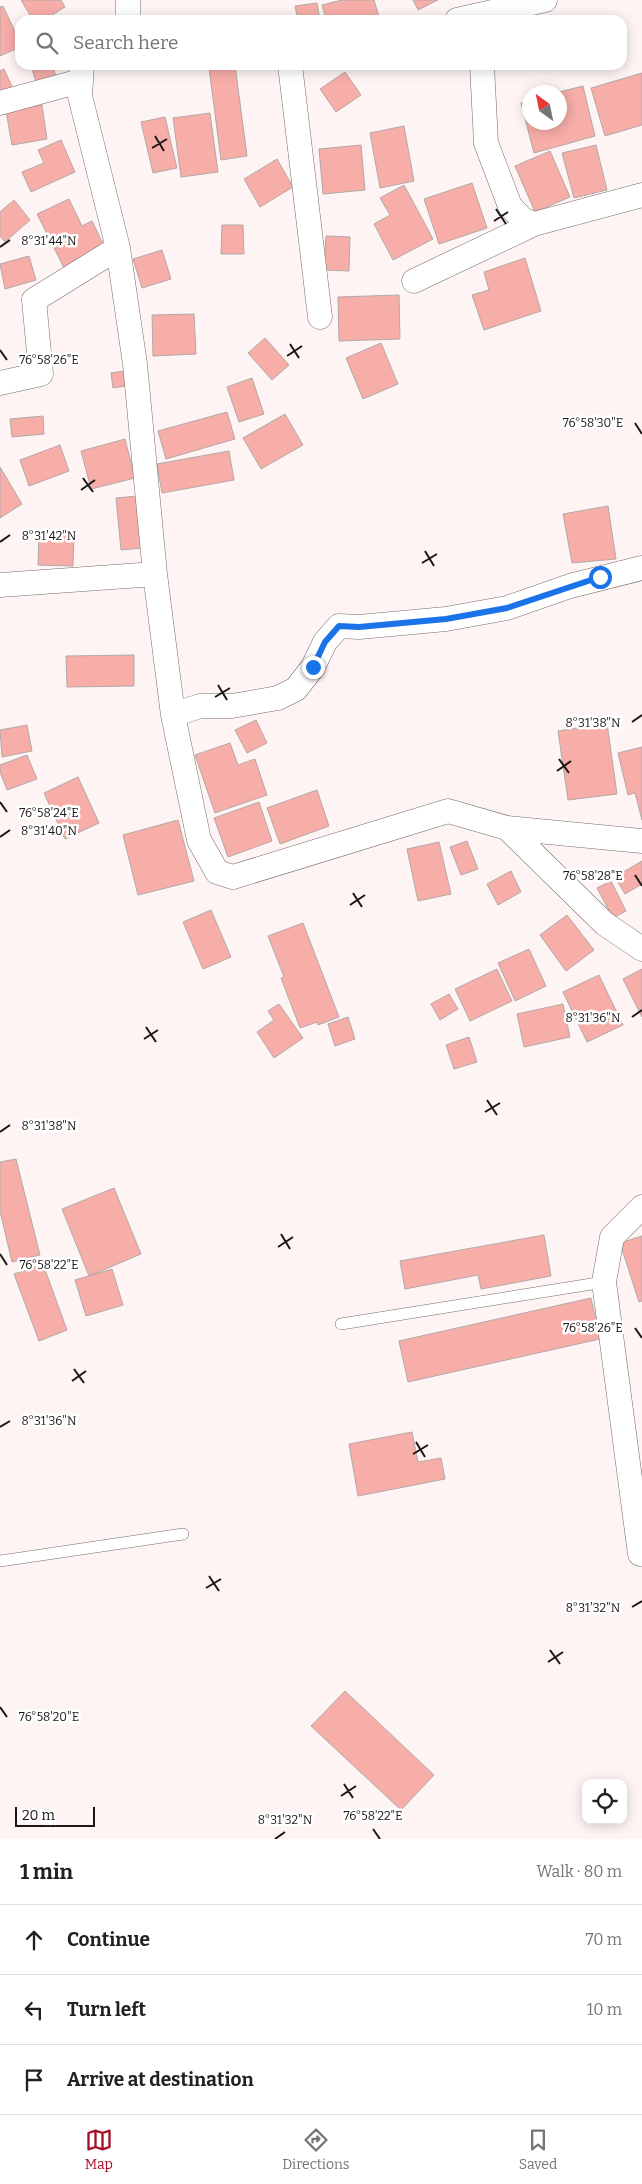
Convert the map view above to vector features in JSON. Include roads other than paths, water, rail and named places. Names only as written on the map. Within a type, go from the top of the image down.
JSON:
[{"type":"street","points":[[128,0],[128,15]]},
{"type":"street","points":[[479,15],[545,0]]},
{"type":"street","points":[[291,70],[320,317]]},
{"type":"street","points":[[482,70],[486,143],[510,206],[522,219],[534,224]]},
{"type":"street","points":[[0,103],[81,73],[80,96],[118,248],[135,364],[155,574],[173,715],[199,840],[217,872],[233,877],[448,812],[507,828],[642,841]]},
{"type":"street","points":[[414,281],[534,224],[642,195]]},
{"type":"street","points":[[0,383],[41,374],[34,300],[118,248]]},
{"type":"street","points":[[173,715],[200,706],[232,706],[278,698],[296,689],[313,667],[325,642],[339,626],[359,627],[446,619],[507,608],[570,586],[642,568]]},
{"type":"street","points":[[0,585],[155,574]]},
{"type":"street","points":[[507,828],[605,924],[642,949]]},
{"type":"street","points":[[640,1554],[604,1282],[612,1237],[642,1207]]},
{"type":"lane","points":[[341,1324],[604,1282]]},
{"type":"lane","points":[[0,1561],[183,1534]]}]
